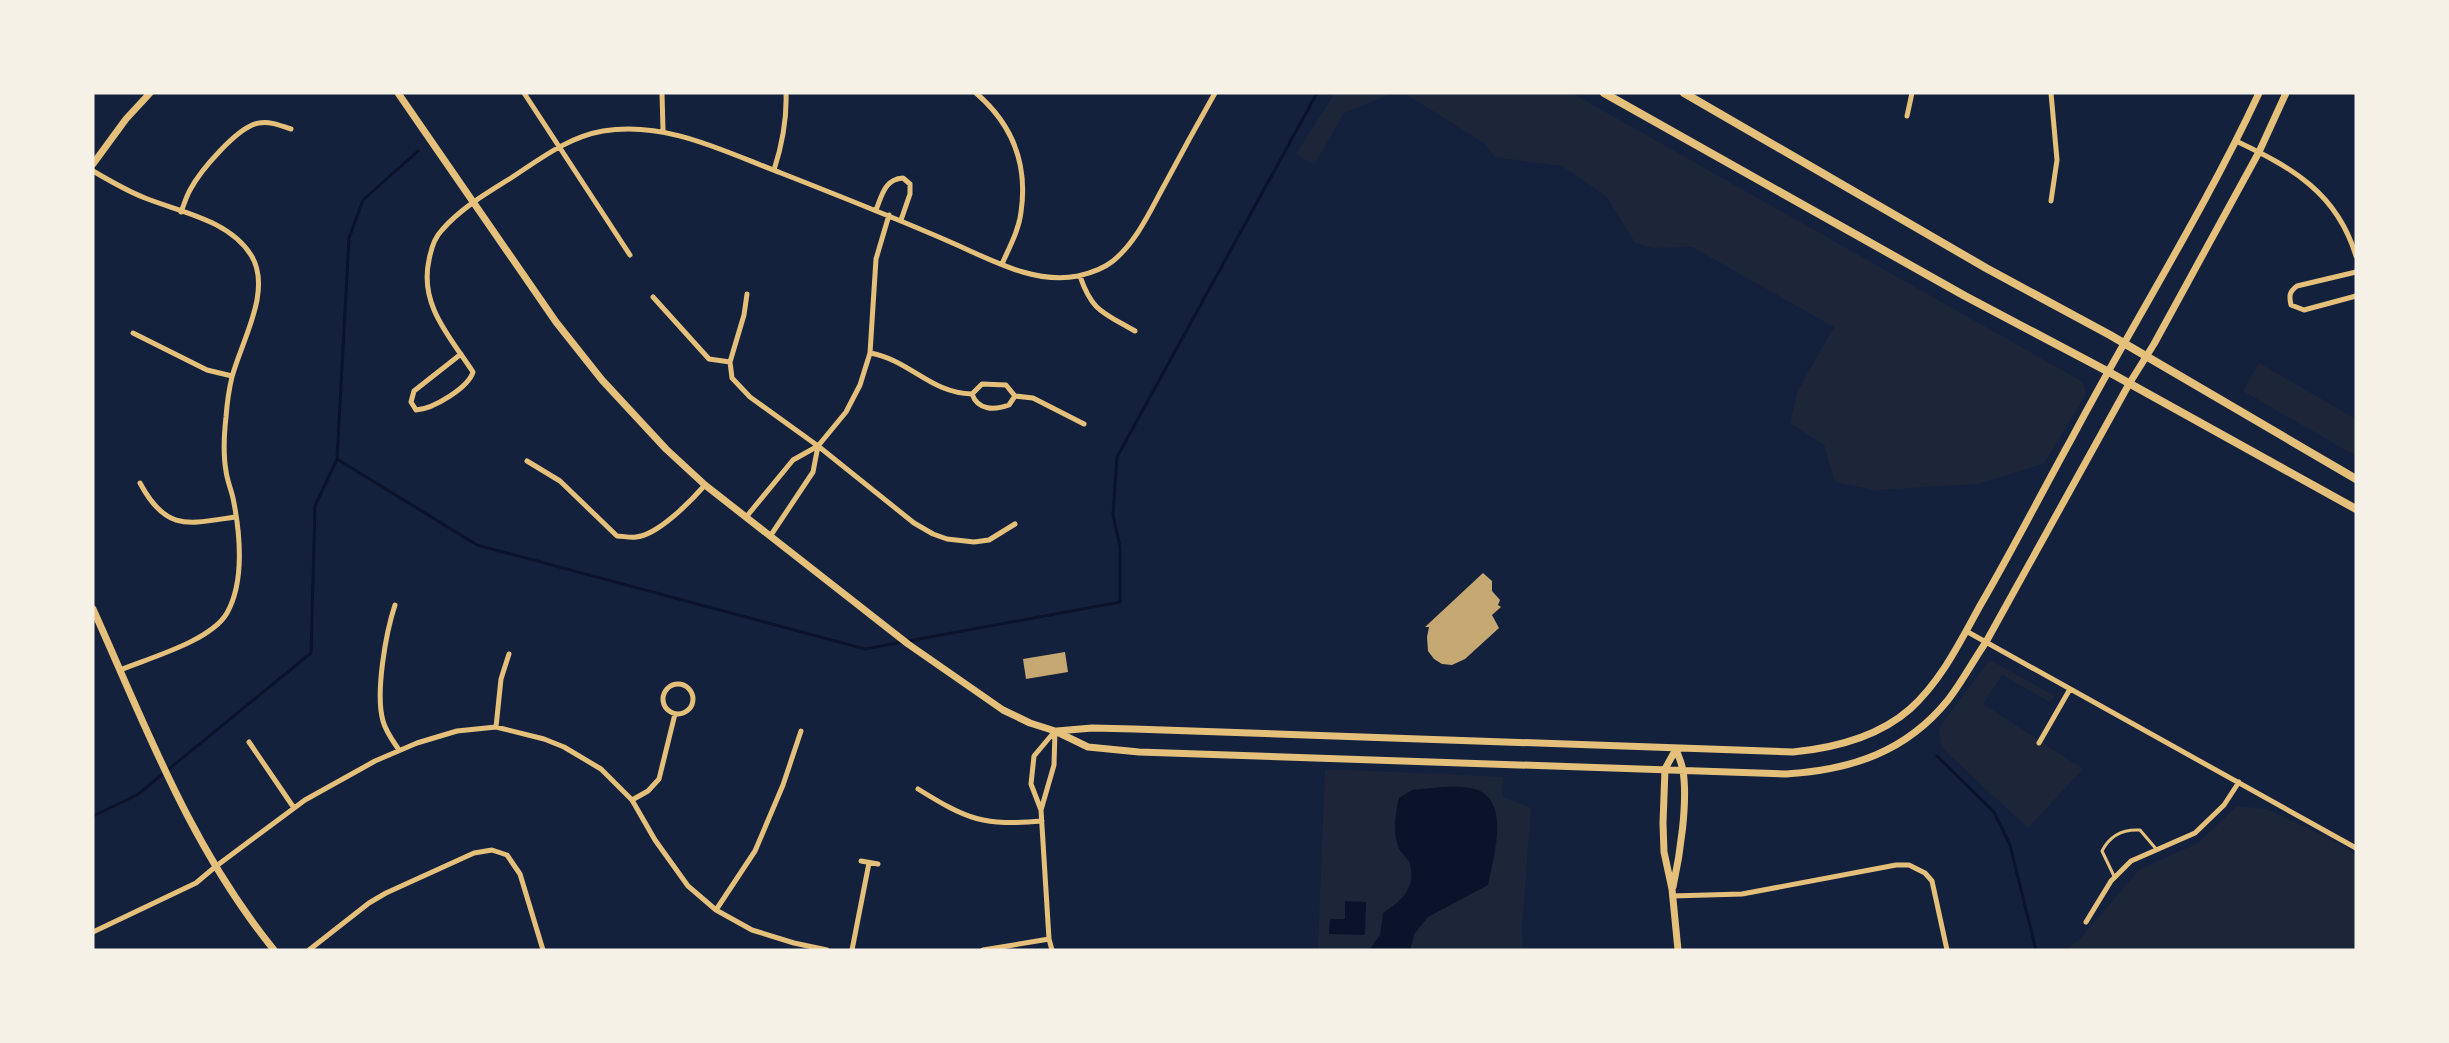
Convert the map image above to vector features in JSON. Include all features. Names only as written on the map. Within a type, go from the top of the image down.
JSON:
[{"type":"main road","points":[[1604,93],[1965,296],[2108,371],[2356,508]]},
{"type":"main road","points":[[1684,93],[1986,268],[2146,356],[2356,479]]},
{"type":"street","points":[[93,164],[126,119],[150,93]]},
{"type":"street","points":[[398,93],[545,306],[589,365],[635,417],[705,485],[908,644],[1003,710],[1088,747],[1140,752],[1786,774],[1819,772],[1849,765],[1876,755],[1924,725],[1964,678],[2259,152],[2286,93]]},
{"type":"street","points":[[524,93],[630,255]]},
{"type":"street","points":[[662,93],[663,130]]},
{"type":"street","points":[[774,170],[787,108],[786,93]]},
{"type":"street","points":[[976,93],[997,114],[1012,136],[1019,159],[1021,213],[1017,230],[1002,264]]},
{"type":"street","points":[[461,354],[414,392],[411,402],[416,410],[428,409],[470,381],[473,372],[428,298],[426,283],[431,249],[438,234],[452,219],[474,202],[577,137],[624,129],[663,130],[696,139],[889,215],[1002,264],[1043,276],[1080,276],[1099,270],[1111,262],[1140,229],[1215,93]]},
{"type":"street","points":[[1907,116],[1912,93]]},
{"type":"street","points":[[2051,93],[2057,160],[2051,201]]},
{"type":"street","points":[[1052,950],[1049,939],[1041,810],[1031,784],[1035,756],[1055,731],[1092,728],[1134,729],[1793,752],[1816,750],[1865,736],[1890,724],[1928,691],[1966,631],[2236,141],[2259,93]]},
{"type":"street","points":[[182,212],[190,190],[201,172],[248,127],[259,123],[272,123],[291,129]]},
{"type":"street","points":[[2236,141],[2301,176],[2328,200],[2350,235],[2356,256]]},
{"type":"street","points":[[93,171],[143,198],[199,218],[233,236],[251,255],[257,266],[258,282],[256,303],[249,331],[232,376],[224,439],[226,473],[235,517],[238,563],[235,597],[226,615],[201,636],[120,670]]},
{"type":"street","points":[[876,210],[888,183],[894,179],[903,178],[910,184],[910,194],[901,220]]},
{"type":"street","points":[[747,516],[794,460],[818,447],[846,412],[860,385],[870,353],[876,259],[889,215]]},
{"type":"street","points":[[2356,272],[2296,286],[2291,290],[2289,297],[2291,305],[2304,310],[2356,296]]},
{"type":"street","points":[[1080,276],[1091,302],[1101,312],[1135,331]]},
{"type":"street","points":[[747,294],[744,315],[730,362],[732,378],[750,397],[914,523],[947,539],[974,542],[989,540],[1015,524]]},
{"type":"street","points":[[653,297],[709,359],[730,362]]},
{"type":"street","points":[[134,333],[207,370],[232,376]]},
{"type":"street","points":[[870,353],[884,356],[904,365],[947,391],[972,394],[980,405],[988,409],[1009,405],[1016,396]]},
{"type":"street","points":[[972,394],[982,384],[1006,385],[1016,396],[1033,398],[1084,424]]},
{"type":"street","points":[[771,535],[813,472],[818,447]]},
{"type":"street","points":[[527,461],[560,480],[617,536],[638,537],[654,530],[688,504],[705,485]]},
{"type":"street","points":[[140,483],[148,497],[167,517],[188,523],[235,517]]},
{"type":"street","points":[[395,604],[387,628],[381,705],[383,720],[399,750]]},
{"type":"street","points":[[93,609],[184,813],[215,867],[274,950]]},
{"type":"street","points":[[1966,631],[2356,848]]},
{"type":"street","points":[[496,727],[501,678],[509,654]]},
{"type":"street","points":[[672,684],[682,684],[693,695],[692,705],[685,712],[675,714],[666,709],[663,695],[672,684]]},
{"type":"street","points":[[2039,743],[2070,689]]},
{"type":"street","points":[[632,800],[648,791],[659,779],[675,714]]},
{"type":"street","points":[[93,932],[188,887],[305,800],[399,750],[457,731],[496,727],[525,733],[564,747],[601,769],[632,800],[677,873],[688,886],[716,910],[752,930],[811,949],[827,950]]},
{"type":"street","points":[[716,910],[755,851],[783,785],[801,731]]},
{"type":"street","points":[[1041,810],[1054,765],[1055,731]]},
{"type":"street","points":[[249,742],[294,808]]},
{"type":"street","points":[[1676,749],[1665,769],[1664,852],[1672,893],[1678,950]]},
{"type":"street","points":[[1672,893],[1681,838],[1683,770],[1676,749]]},
{"type":"street","points":[[2086,922],[2115,877],[2132,861],[2195,832],[2209,822],[2239,782]]},
{"type":"street","points":[[918,789],[945,806],[977,820],[1006,824],[1042,821]]},
{"type":"street","points":[[309,950],[369,903],[406,883],[474,853],[492,850],[507,855],[520,874],[543,950]]},
{"type":"street","points":[[861,861],[878,864]]},
{"type":"street","points":[[852,950],[869,863]]},
{"type":"street","points":[[1672,893],[1742,894],[1883,867],[1909,865],[1925,873],[1932,881],[1947,950]]},
{"type":"street","points":[[983,950],[1049,939]]},
{"type":"lane","points":[[2115,877],[2102,851],[2107,842],[2118,833],[2140,830],[2157,850]]},
{"type":"shaded area","points":[[1335,93],[1393,93],[1344,113],[1314,165],[1296,154]]},
{"type":"shaded area","points":[[1404,93],[1572,93],[2083,382],[2086,394],[2045,462],[2040,465],[1978,484],[1875,490],[1835,482],[1824,445],[1790,423],[1798,390],[1834,327],[1692,247],[1652,248],[1635,243],[1606,196],[1562,166],[1495,157],[1484,143]]},
{"type":"shaded area","points":[[2259,363],[2356,419],[2356,456],[2243,391]]},
{"type":"shaded area","points":[[1990,660],[2055,696],[2050,702],[2002,675],[1983,704],[2083,769],[2028,828],[1941,747],[1939,728]]},
{"type":"shaded area","points":[[1325,769],[1503,777],[1502,796],[1531,808],[1522,927],[1523,950],[1318,950]]},
{"type":"shaded area","points":[[1464,787],[1476,790],[1486,795],[1492,803],[1496,813],[1497,838],[1488,885],[1428,917],[1415,933],[1410,950],[1369,950],[1380,935],[1383,913],[1401,899],[1411,881],[1410,864],[1399,849],[1395,836],[1395,817],[1399,798],[1412,790]]},
{"type":"shaded area","points":[[2237,806],[2266,809],[2325,836],[2356,855],[2356,950],[2066,950],[2079,940],[2140,869],[2198,843]]},
{"type":"shaded area","points":[[1345,901],[1366,902],[1365,935],[1329,934],[1330,919],[1345,919]]},
{"type":"building","points":[[1483,573],[1492,581],[1492,591],[1500,600],[1498,605],[1501,607],[1492,615],[1499,628],[1465,659],[1452,665],[1442,664],[1428,651],[1429,627],[1425,627]]},
{"type":"building","points":[[1065,652],[1068,672],[1026,679],[1023,659]]},
{"type":"waterway","points":[[418,151],[363,200],[349,238],[337,459],[477,545],[865,649],[1120,602],[1120,547],[1113,515],[1117,457],[1317,93]]},
{"type":"waterway","points":[[93,816],[137,795],[311,653],[315,506],[337,459]]},
{"type":"waterway","points":[[1937,756],[1994,812],[2010,845],[2036,950]]}]
